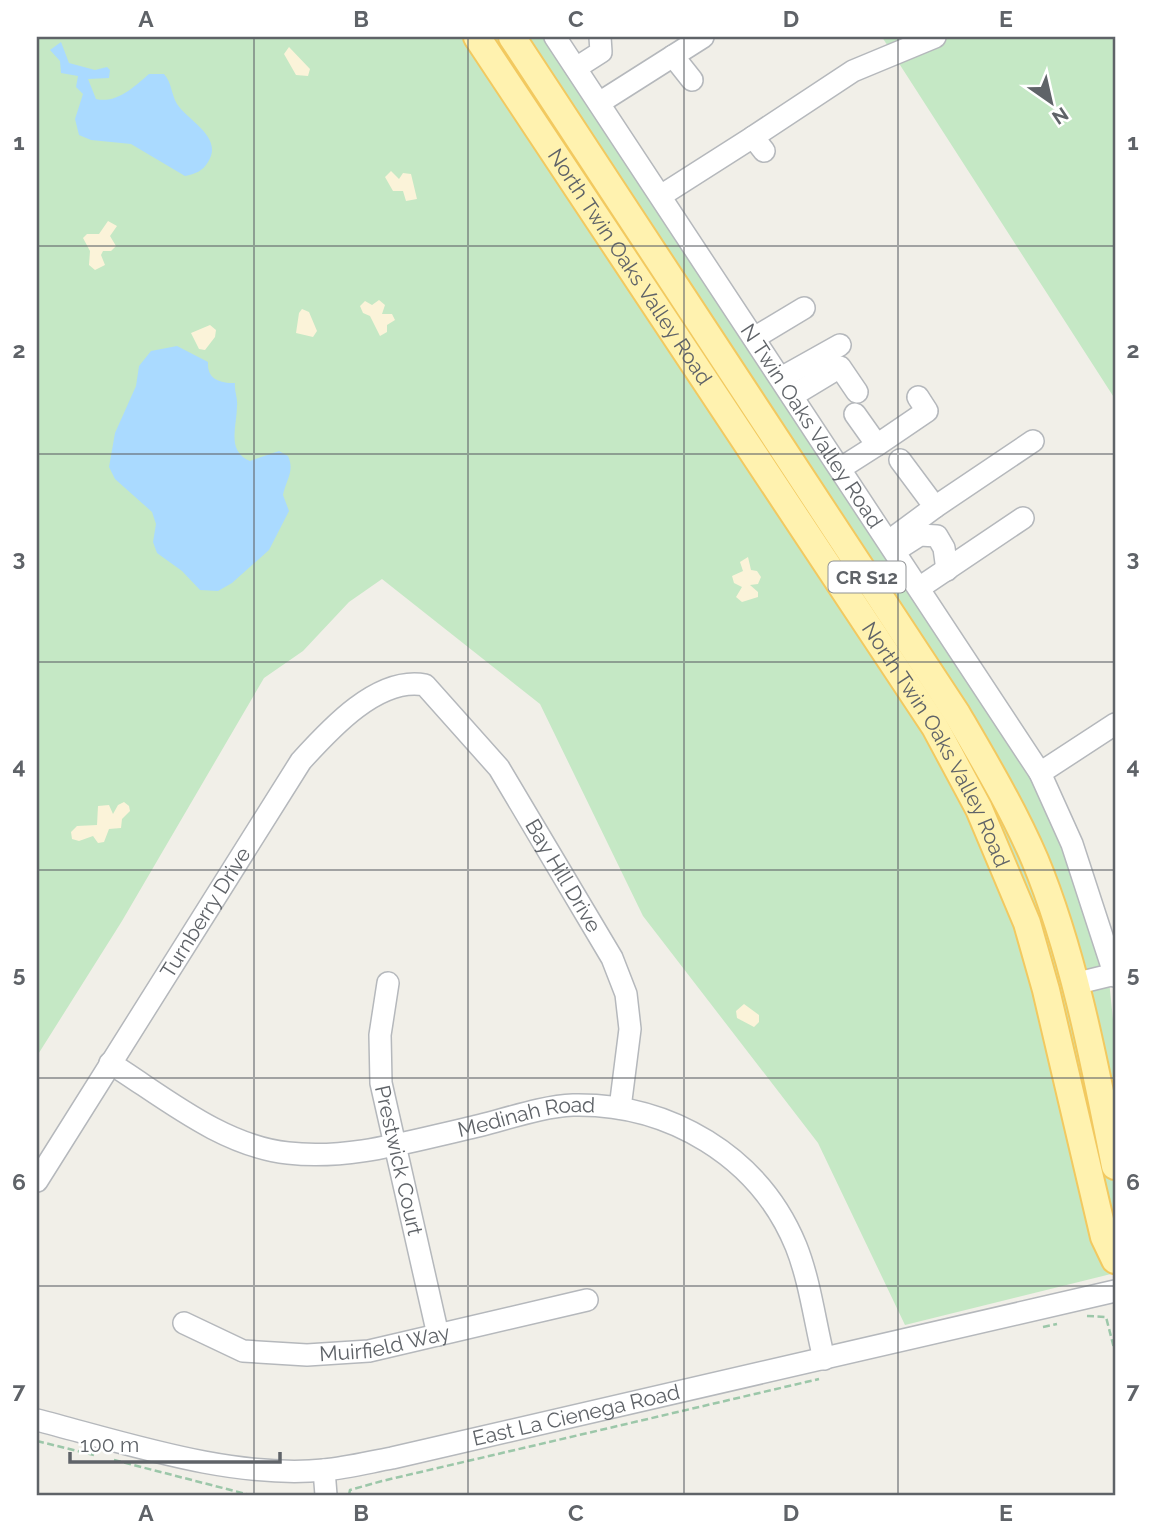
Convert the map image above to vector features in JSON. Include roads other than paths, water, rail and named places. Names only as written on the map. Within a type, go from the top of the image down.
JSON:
[{"type":"main road","name":"North Twin Oaks Valley Road","points":[[477,37],[935,727],[979,809],[1027,923],[1104,1237],[1115,1260]]},
{"type":"main road","name":"North Twin Oaks Valley Road","points":[[512,37],[957,714],[1011,808],[1036,862],[1074,984],[1115,1166]]},
{"type":"main road","points":[[1012,886],[1039,923],[1055,972],[1074,984],[1064,1009],[1072,1042],[1063,1064]]},
{"type":"street","name":"N Twin Oaks Valley Road","points":[[555,37],[662,195],[1040,773],[1072,844],[1115,975]]},
{"type":"street","points":[[576,68],[601,52],[600,37]]},
{"type":"street","points":[[599,103],[703,37]]},
{"type":"street","points":[[662,195],[758,144],[853,71],[935,37]]},
{"type":"street","points":[[673,56],[692,80]]},
{"type":"street","points":[[754,338],[804,308]]},
{"type":"street","points":[[787,387],[840,345]]},
{"type":"street","points":[[787,387],[839,368],[856,392]]},
{"type":"street","points":[[841,468],[927,411],[918,397]]},
{"type":"street","points":[[855,414],[877,445]]},
{"type":"street","points":[[892,546],[935,507],[1032,442]]},
{"type":"street","points":[[900,460],[935,507]]},
{"type":"street","points":[[919,588],[1023,518]]},
{"type":"street","points":[[892,546],[920,535],[937,536],[944,548],[947,570]]},
{"type":"street","name":"Turnberry Drive","points":[[37,1181],[302,761],[326,734],[368,702],[399,684],[410,682]]},
{"type":"street","name":"Bay Hill Drive","points":[[410,682],[425,685],[499,768],[612,958],[626,994],[630,1029],[620,1108]]},
{"type":"street","points":[[1040,773],[1115,724]]},
{"type":"street","points":[[1074,984],[1115,975]]},
{"type":"street","name":"Prestwick Court","points":[[388,984],[380,1035],[381,1083],[438,1335]]},
{"type":"street","name":"Medinah Road","points":[[110,1063],[208,1125],[254,1146],[286,1153],[337,1155],[571,1105],[620,1108],[674,1122],[713,1144],[752,1178],[797,1247],[823,1369]]},
{"type":"street","name":"East La Cienega Road","points":[[37,1420],[173,1455],[260,1470],[324,1471],[823,1369],[1115,1291]]},
{"type":"street","name":"Muirfield Way","points":[[184,1323],[243,1351],[307,1355],[369,1351],[587,1300]]},
{"type":"street","points":[[324,1471],[326,1495]]},
{"type":"water","points":[[61,42],[69,63],[95,70],[107,67],[110,70],[109,78],[88,79],[96,99],[118,96],[132,89],[149,74],[164,74],[177,104],[208,137],[212,153],[206,165],[198,172],[185,176],[131,144],[91,140],[79,135],[75,119],[83,94],[76,87],[78,76],[61,73],[60,61],[50,50]]},
{"type":"water","points":[[177,346],[208,362],[208,368],[215,379],[235,383],[237,403],[234,437],[243,457],[250,461],[279,451],[288,456],[290,461],[283,495],[289,511],[269,550],[232,583],[218,591],[200,590],[182,571],[157,553],[153,542],[156,524],[152,512],[115,479],[109,467],[115,433],[136,386],[139,366],[151,351]]}]
